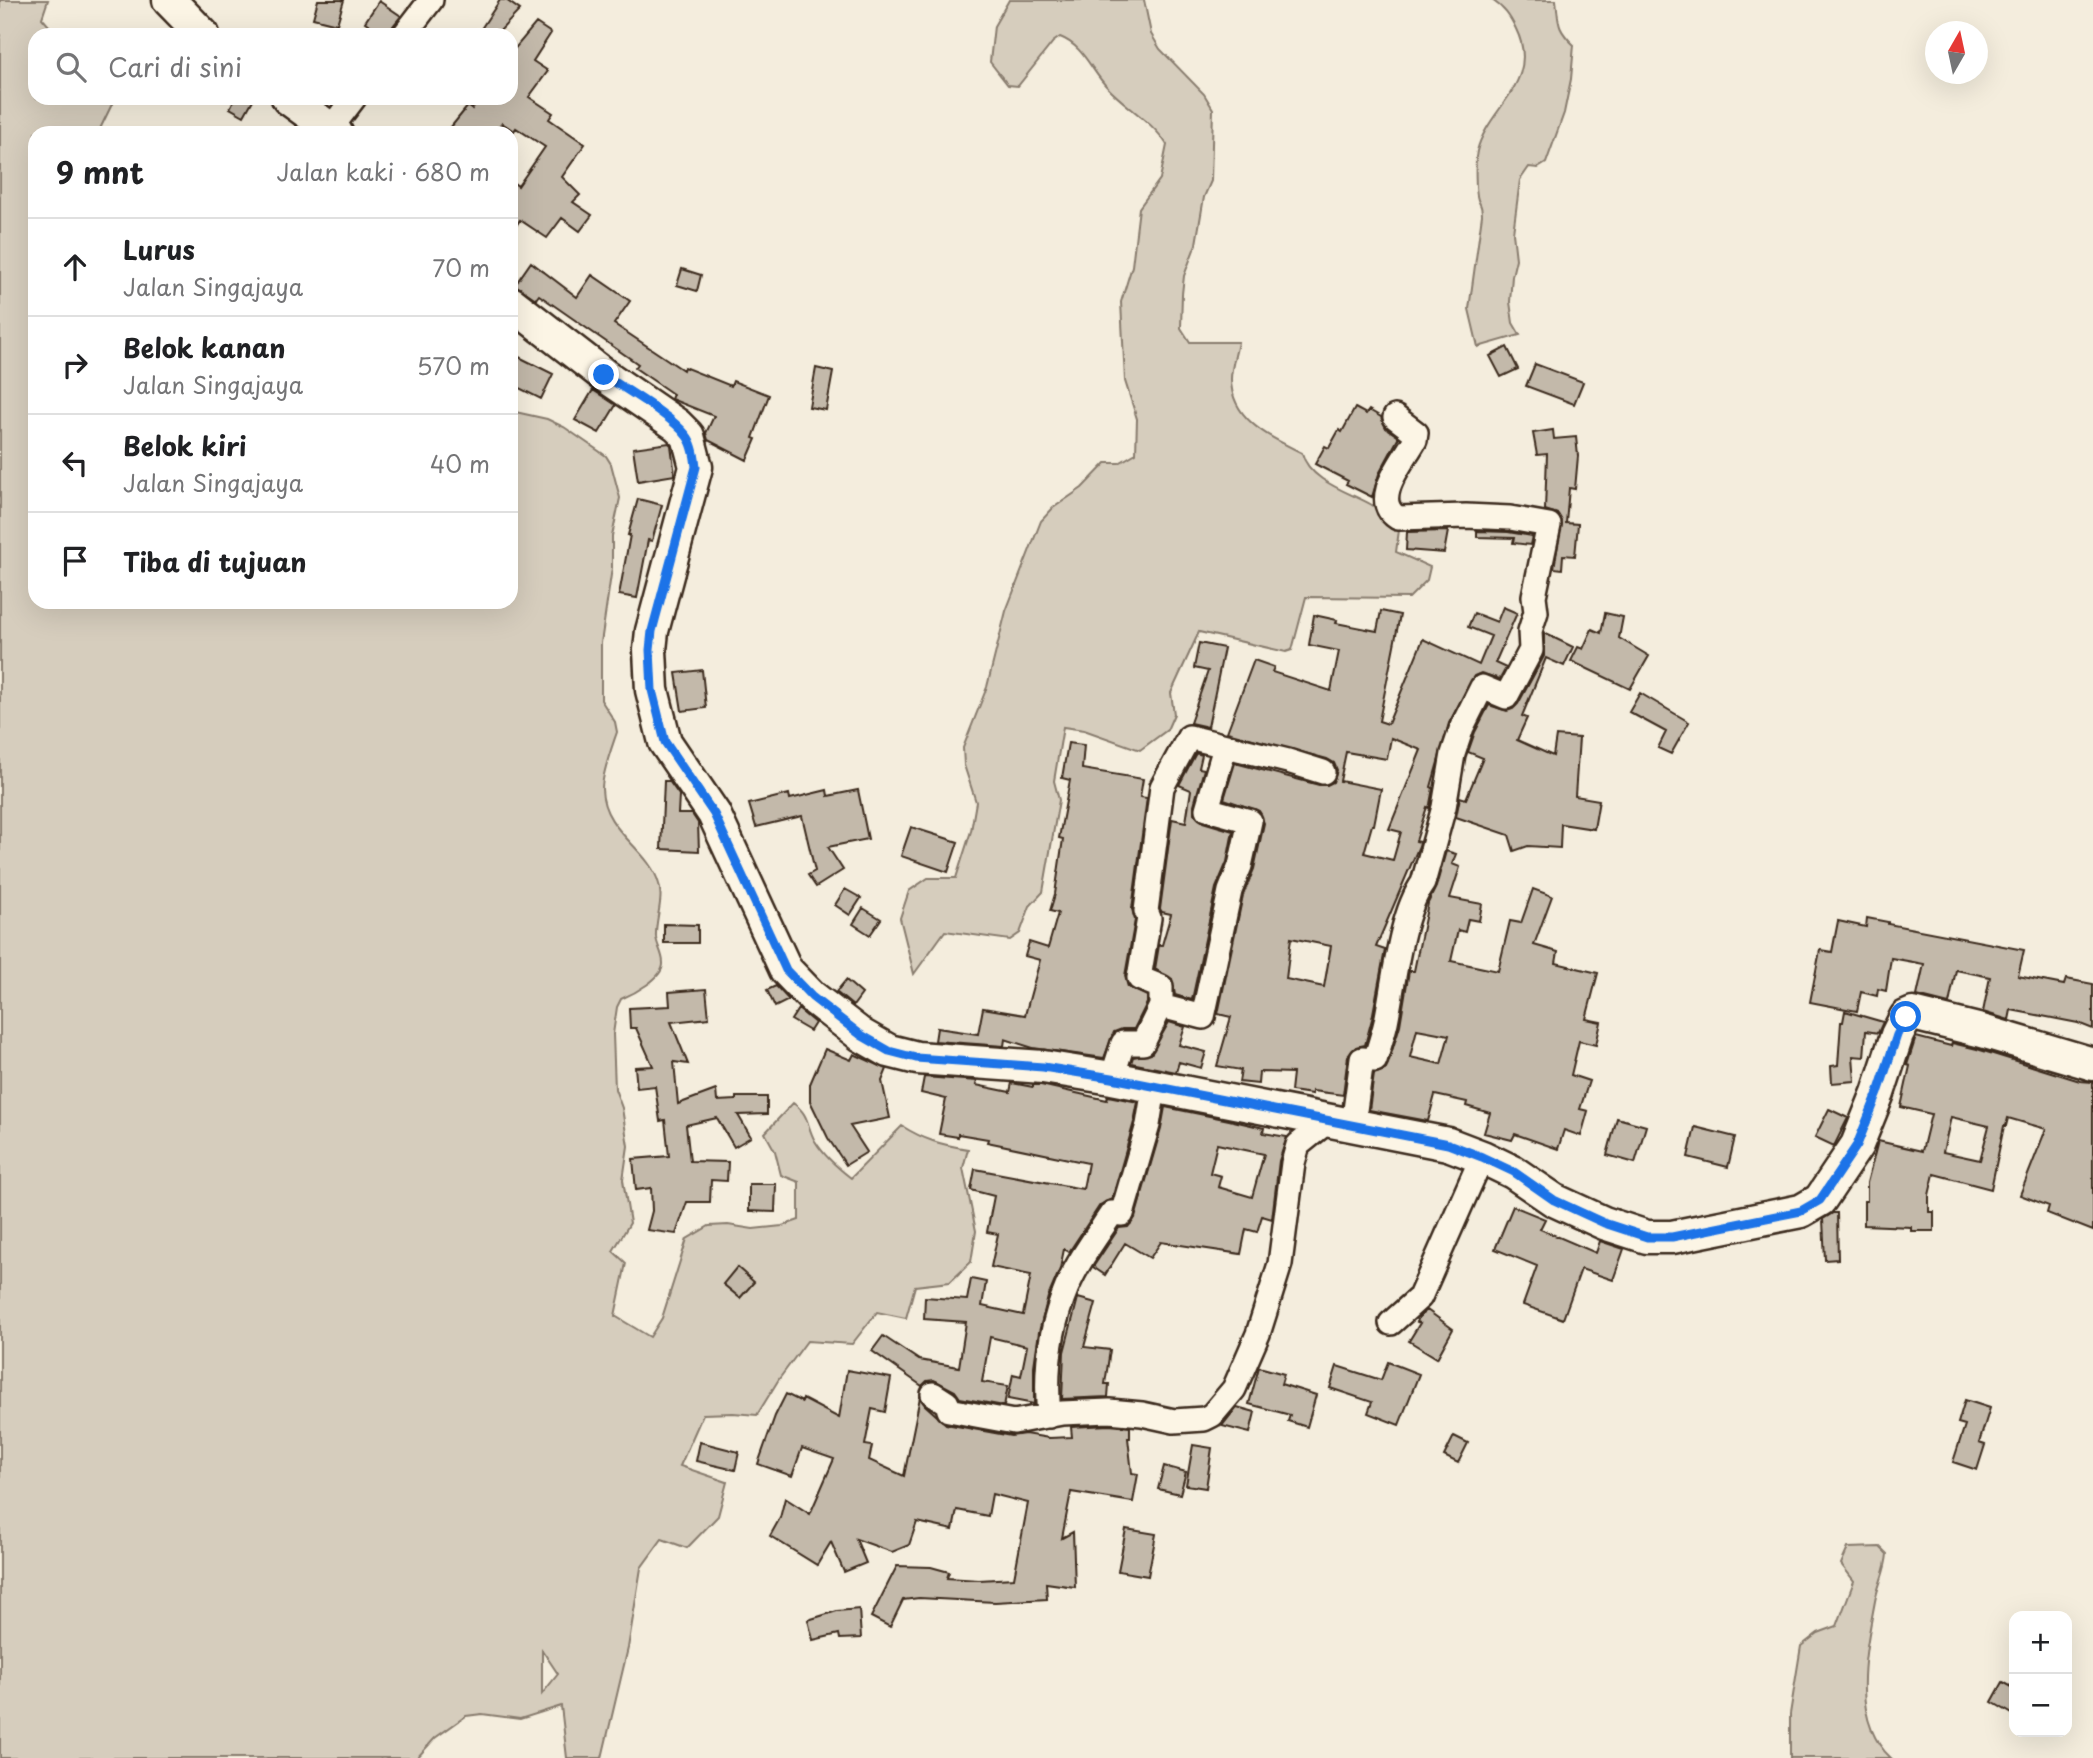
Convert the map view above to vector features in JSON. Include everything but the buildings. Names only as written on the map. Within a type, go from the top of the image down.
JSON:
[{"type":"street","points":[[169,0],[196,28]]},
{"type":"street","points":[[409,28],[431,0]]},
{"type":"street","points":[[298,105],[328,126]]},
{"type":"street","points":[[336,126],[350,105]]},
{"type":"street","points":[[518,308],[604,375],[677,425],[688,436],[696,467],[652,631],[650,650],[652,690],[665,742],[714,814],[786,970],[812,997],[861,1035],[903,1055],[1043,1067],[1112,1078],[1448,1144],[1514,1172],[1554,1200],[1604,1223],[1647,1237],[1672,1237],[1801,1211],[1820,1200],[1857,1145],[1897,1035],[1906,1017],[1913,1014],[2093,1064]]},
{"type":"street","points":[[933,1394],[947,1404],[951,1411],[1014,1422],[1062,1413],[1110,1411],[1174,1421],[1192,1421],[1212,1415],[1234,1389],[1258,1334],[1280,1264],[1293,1163],[1298,1145],[1341,1122],[1362,1059],[1376,1060],[1404,933],[1423,883],[1462,727],[1482,687],[1506,697],[1531,650],[1530,631],[1536,612],[1534,596],[1549,525],[1510,518],[1398,518],[1389,512],[1385,502],[1387,489],[1415,440],[1416,433],[1395,417]]},
{"type":"street","points":[[1112,1078],[1123,1043],[1143,1043],[1161,1006],[1161,987],[1139,978],[1149,918],[1146,911],[1162,787],[1189,737],[1323,772]]},
{"type":"street","points":[[1161,1006],[1203,1017],[1230,891],[1240,866],[1250,821],[1207,809],[1225,747]]},
{"type":"street","points":[[1049,1416],[1047,1391],[1050,1350],[1066,1289],[1082,1258],[1112,1213],[1122,1214],[1149,1125],[1154,1088]]},
{"type":"street","points":[[1391,1323],[1420,1297],[1482,1157]]},
{"type":"shaded area","points":[[0,0],[48,0],[42,18],[51,28],[28,28],[28,105],[112,105],[101,126],[28,126],[28,609],[518,609],[518,413],[547,419],[564,427],[606,456],[611,464],[620,498],[612,536],[612,568],[601,643],[601,700],[615,722],[617,732],[605,768],[602,789],[604,804],[610,817],[646,860],[659,884],[656,937],[663,960],[662,969],[653,980],[621,999],[617,1007],[613,1034],[615,1089],[622,1108],[628,1146],[623,1180],[630,1223],[613,1251],[626,1263],[615,1316],[650,1337],[662,1318],[687,1239],[709,1226],[728,1225],[753,1229],[782,1226],[799,1220],[799,1182],[781,1175],[775,1151],[765,1133],[793,1103],[805,1116],[815,1141],[823,1152],[851,1178],[902,1126],[934,1141],[968,1149],[963,1168],[976,1231],[971,1262],[950,1282],[915,1286],[906,1318],[877,1312],[852,1344],[807,1341],[757,1415],[703,1414],[680,1466],[727,1482],[718,1516],[687,1548],[662,1539],[641,1568],[628,1648],[602,1758],[567,1758],[561,1706],[520,1719],[482,1714],[466,1716],[435,1738],[417,1758],[0,1758]],"holes":[[[542,1650],[558,1674],[542,1694]]]},
{"type":"shaded area","points":[[1009,0],[1144,0],[1151,34],[1160,49],[1204,94],[1213,109],[1211,181],[1204,197],[1196,244],[1184,276],[1181,328],[1190,342],[1238,342],[1231,379],[1233,393],[1245,416],[1265,433],[1302,453],[1306,463],[1321,478],[1400,523],[1396,552],[1430,567],[1427,580],[1409,598],[1306,597],[1292,650],[1286,652],[1199,632],[1171,693],[1174,714],[1167,730],[1140,750],[1084,730],[1063,727],[1054,781],[1059,800],[1043,892],[1030,906],[1020,933],[1010,940],[945,931],[914,974],[900,918],[909,891],[928,878],[956,878],[971,831],[976,802],[964,765],[963,748],[987,687],[1006,611],[1041,521],[1053,508],[1082,488],[1106,463],[1119,463],[1136,453],[1137,419],[1125,381],[1121,302],[1132,266],[1139,208],[1160,179],[1167,145],[1154,129],[1108,88],[1075,46],[1060,37],[1018,86],[1008,85],[990,62],[994,26]]},
{"type":"shaded area","points":[[1492,0],[1556,0],[1561,29],[1574,45],[1564,113],[1546,163],[1538,168],[1529,167],[1520,180],[1513,233],[1516,259],[1510,302],[1513,323],[1520,335],[1478,347],[1469,309],[1482,215],[1476,190],[1477,151],[1483,135],[1518,79],[1522,64],[1522,48],[1516,29],[1506,13]]},
{"type":"shaded area","points":[[1880,1547],[1887,1554],[1871,1620],[1865,1662],[1865,1704],[1878,1742],[1891,1758],[1790,1758],[1790,1714],[1801,1646],[1818,1633],[1837,1626],[1854,1581],[1841,1564],[1848,1548]]},
{"type":"route","points":[[604,375],[677,425],[688,436],[695,457],[696,467],[652,631],[650,650],[652,690],[665,742],[714,814],[786,970],[812,997],[861,1035],[889,1051],[916,1058],[1043,1067],[1112,1078],[1448,1144],[1514,1172],[1554,1200],[1604,1223],[1647,1237],[1672,1237],[1801,1211],[1820,1200],[1857,1145],[1906,1017]]}]
